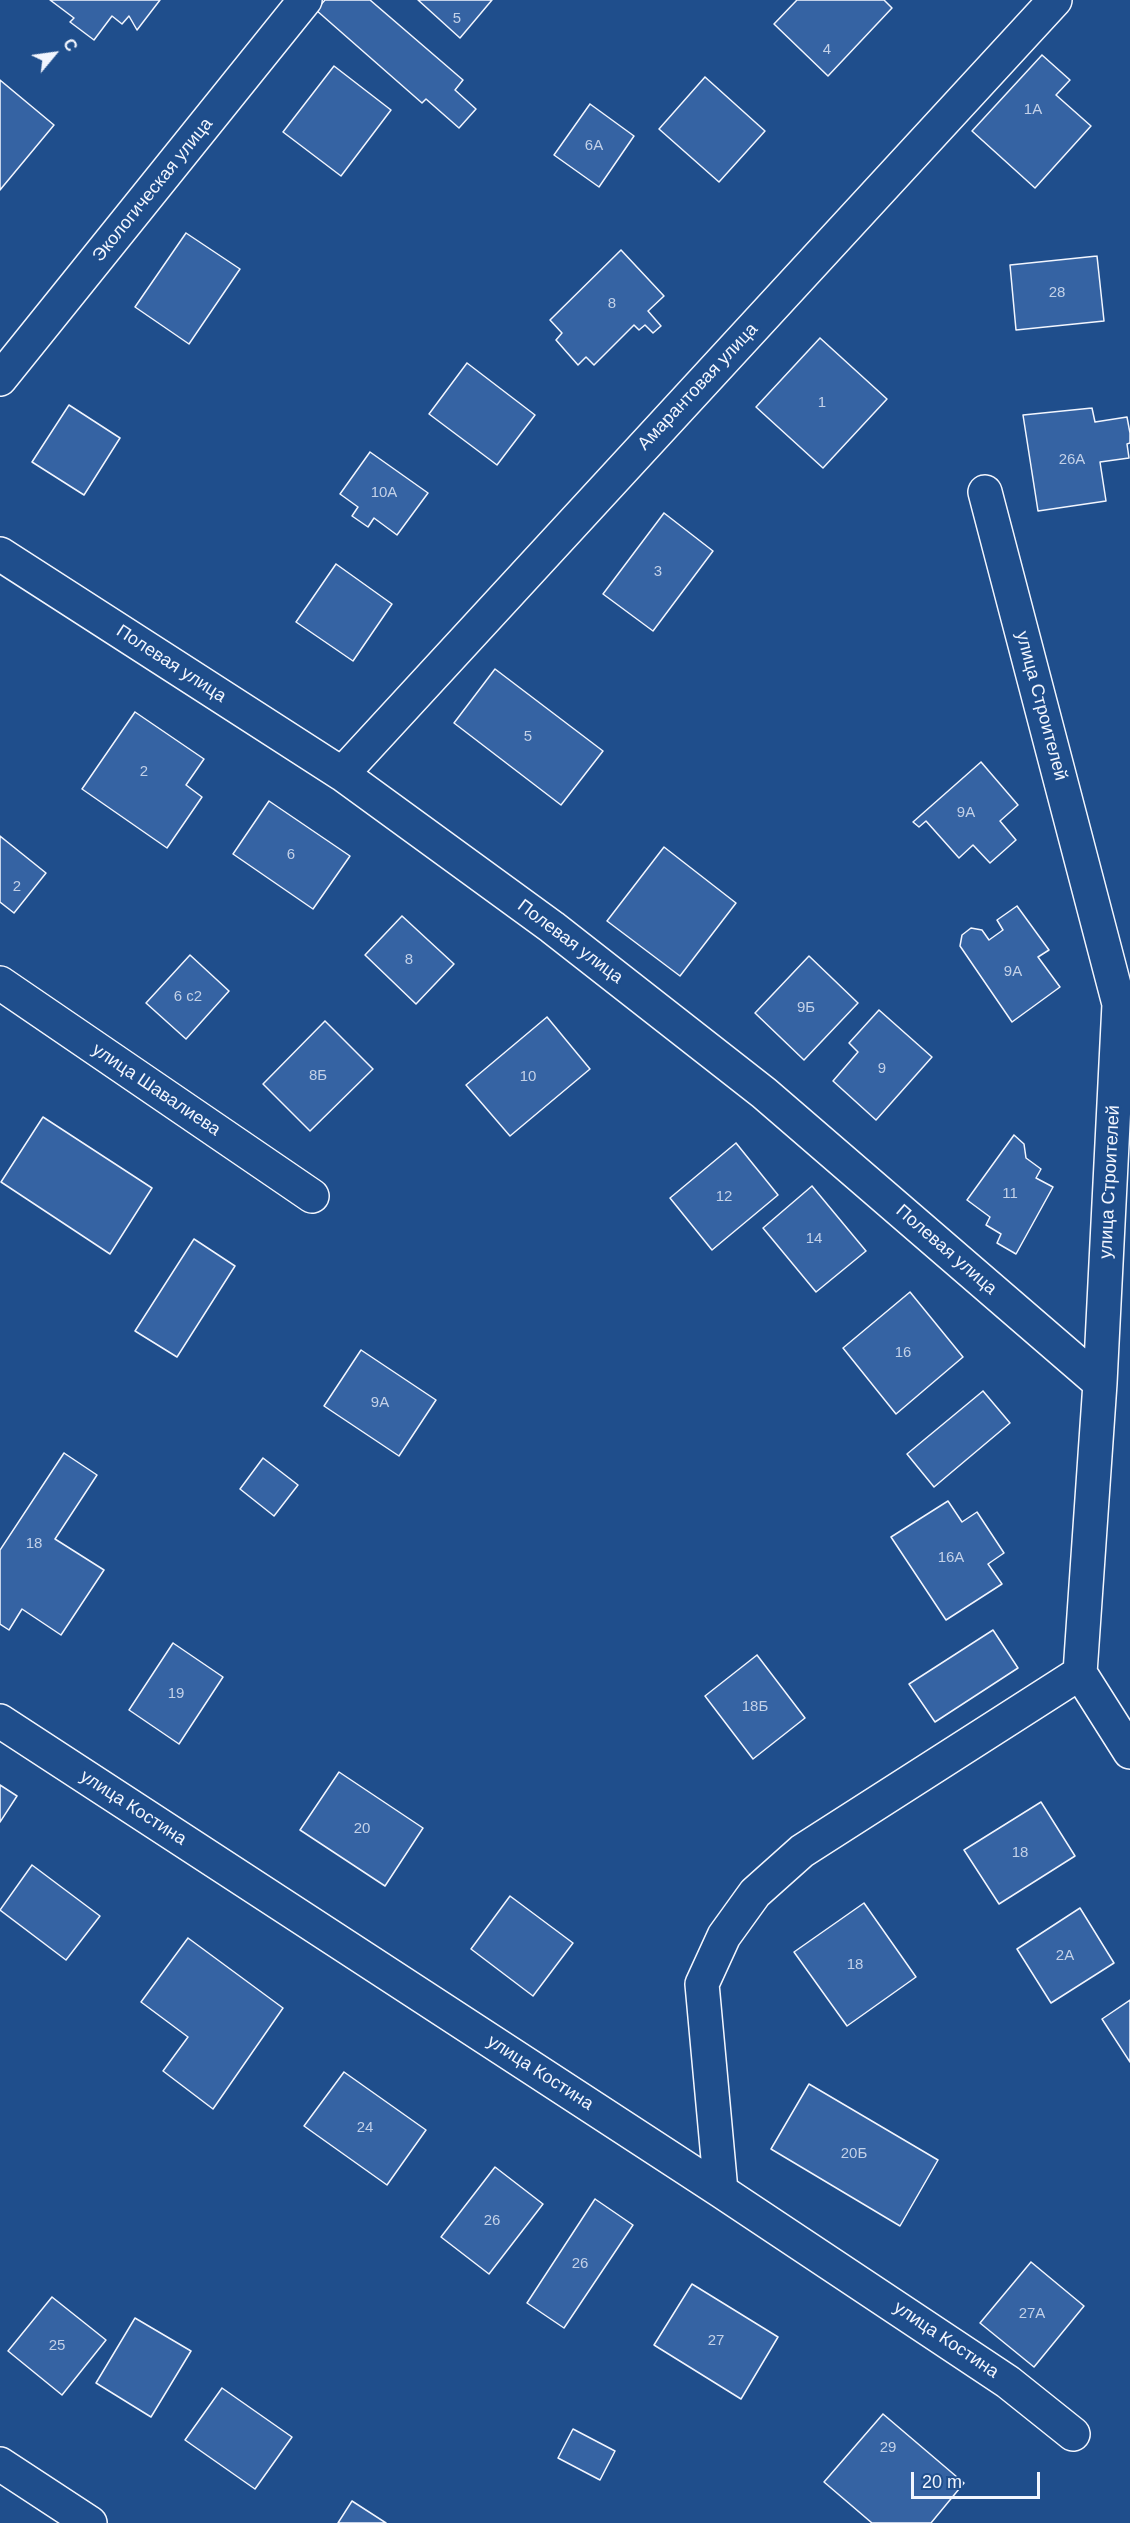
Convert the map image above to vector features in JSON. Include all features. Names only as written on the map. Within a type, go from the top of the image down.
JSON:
[{"type":"street","name":"Экологическая улица","points":[[0,379],[305,0]]},
{"type":"street","name":"Амарантовая улица","points":[[342,774],[1055,0]]},
{"type":"street","name":"улица Строителей","points":[[985,492],[1119,1004],[1100,1383],[1080,1673]]},
{"type":"street","name":"Полевая улица","points":[[0,554],[342,774],[552,927],[764,1094],[1100,1383]]},
{"type":"street","name":"улица Шавалиева","points":[[0,984],[312,1196]]},
{"type":"street","points":[[721,2191],[702,1984],[724,1936],[755,1893],[802,1851],[1080,1673],[1130,1752]]},
{"type":"street","name":"улица Костина","points":[[0,1721],[721,2191],[1008,2382],[1073,2434]]},
{"type":"street","points":[[0,2464],[90,2523]]},
{"type":"building","points":[[50,0],[160,0],[137,30],[129,16],[122,24],[112,16],[94,40],[70,22],[74,18]]},
{"type":"building","points":[[325,0],[370,0],[463,80],[455,90],[476,109],[459,128],[426,99],[422,103],[316,10]]},
{"type":"building","points":[[418,0],[492,0],[460,38]]},
{"type":"building","points":[[797,0],[884,0],[892,8],[828,76],[774,24]]},
{"type":"building","points":[[1042,55],[1070,80],[1056,95],[1091,126],[1035,188],[972,131]]},
{"type":"building","points":[[334,66],[391,110],[341,176],[283,132]]},
{"type":"building","points":[[705,77],[765,131],[719,182],[659,129]]},
{"type":"building","points":[[0,80],[54,125],[0,190]]},
{"type":"building","points":[[590,104],[634,136],[599,187],[554,155]]},
{"type":"building","points":[[186,233],[240,269],[189,344],[135,307]]},
{"type":"building","points":[[621,250],[664,296],[648,311],[661,326],[653,333],[645,325],[639,330],[634,325],[594,365],[586,357],[578,365],[556,340],[562,333],[550,320]]},
{"type":"building","points":[[1097,256],[1104,321],[1016,330],[1010,265]]},
{"type":"building","points":[[820,338],[887,399],[823,468],[756,407]]},
{"type":"building","points":[[467,363],[535,415],[497,465],[429,414]]},
{"type":"building","points":[[69,405],[120,438],[84,495],[32,462]]},
{"type":"building","points":[[1092,408],[1095,422],[1127,417],[1130,433],[1130,443],[1127,444],[1129,458],[1100,462],[1106,501],[1038,511],[1023,415]]},
{"type":"building","points":[[370,452],[428,493],[397,535],[374,518],[368,527],[352,516],[358,507],[340,494]]},
{"type":"building","points":[[664,513],[713,551],[653,631],[603,594]]},
{"type":"building","points":[[336,564],[392,604],[353,661],[296,622]]},
{"type":"building","points":[[495,669],[603,751],[561,805],[454,723]]},
{"type":"building","points":[[135,712],[204,759],[186,785],[202,797],[167,848],[82,789]]},
{"type":"building","points":[[981,762],[1018,805],[1000,821],[1016,840],[990,863],[973,845],[959,858],[926,821],[919,827],[913,822]]},
{"type":"building","points":[[269,801],[350,856],[313,909],[233,854]]},
{"type":"building","points":[[0,836],[46,873],[14,913],[0,902]]},
{"type":"building","points":[[664,847],[736,903],[680,976],[607,921]]},
{"type":"building","points":[[1017,906],[1049,950],[1038,957],[1060,987],[1012,1022],[960,946],[962,935],[971,928],[982,930],[989,940],[1003,930],[997,920]]},
{"type":"building","points":[[402,916],[454,964],[416,1004],[365,955]]},
{"type":"building","points":[[190,955],[229,991],[186,1039],[146,1003]]},
{"type":"building","points":[[809,956],[858,1003],[804,1060],[755,1013]]},
{"type":"building","points":[[879,1010],[932,1057],[876,1120],[833,1081],[858,1052],[849,1043]]},
{"type":"building","points":[[547,1017],[590,1069],[510,1136],[466,1085]]},
{"type":"building","points":[[325,1021],[373,1069],[310,1131],[263,1084]]},
{"type":"building","points":[[43,1117],[152,1188],[110,1254],[1,1182]]},
{"type":"building","points":[[1014,1135],[1024,1144],[1026,1158],[1041,1169],[1036,1178],[1053,1187],[1016,1254],[997,1243],[1001,1234],[986,1225],[990,1217],[967,1200]]},
{"type":"building","points":[[736,1143],[778,1195],[712,1250],[670,1198]]},
{"type":"building","points":[[812,1186],[866,1251],[816,1292],[763,1228]]},
{"type":"building","points":[[194,1239],[235,1266],[177,1357],[135,1331]]},
{"type":"building","points":[[910,1292],[963,1357],[896,1414],[843,1348]]},
{"type":"building","points":[[361,1350],[436,1400],[399,1456],[324,1406]]},
{"type":"building","points":[[983,1391],[1010,1423],[934,1487],[907,1454]]},
{"type":"building","points":[[64,1453],[97,1475],[55,1539],[104,1570],[61,1635],[22,1609],[9,1630],[0,1624],[0,1550]]},
{"type":"building","points":[[263,1458],[298,1485],[274,1516],[240,1489]]},
{"type":"building","points":[[948,1501],[962,1522],[977,1512],[1004,1553],[988,1564],[1002,1584],[946,1620],[891,1537]]},
{"type":"building","points":[[993,1630],[1018,1668],[935,1722],[909,1684]]},
{"type":"building","points":[[173,1643],[223,1677],[179,1744],[129,1710]]},
{"type":"building","points":[[757,1655],[805,1718],[753,1759],[705,1696]]},
{"type":"building","points":[[339,1772],[423,1828],[385,1886],[300,1830]]},
{"type":"building","points":[[0,1785],[17,1796],[0,1822]]},
{"type":"building","points":[[1041,1802],[1075,1856],[999,1904],[964,1850]]},
{"type":"building","points":[[32,1865],[100,1916],[66,1960],[0,1910]]},
{"type":"building","points":[[510,1896],[573,1943],[533,1996],[471,1949]]},
{"type":"building","points":[[864,1903],[916,1977],[847,2026],[794,1952]]},
{"type":"building","points":[[1080,1908],[1114,1963],[1051,2003],[1017,1949]]},
{"type":"building","points":[[188,1938],[283,2008],[213,2109],[163,2071],[188,2037],[141,2002]]},
{"type":"building","points":[[1130,2000],[1130,2062],[1102,2019]]},
{"type":"building","points":[[344,2072],[426,2130],[387,2185],[304,2126]]},
{"type":"building","points":[[809,2084],[938,2160],[900,2226],[771,2149]]},
{"type":"building","points":[[495,2167],[543,2204],[489,2274],[441,2237]]},
{"type":"building","points":[[595,2199],[633,2225],[564,2328],[527,2303]]},
{"type":"building","points":[[1031,2262],[1084,2306],[1034,2367],[980,2323]]},
{"type":"building","points":[[692,2284],[778,2337],[741,2399],[654,2345]]},
{"type":"building","points":[[52,2297],[106,2340],[62,2395],[8,2351]]},
{"type":"building","points":[[135,2318],[191,2351],[151,2417],[96,2383]]},
{"type":"building","points":[[222,2388],[292,2437],[255,2489],[185,2440]]},
{"type":"building","points":[[883,2414],[964,2483],[931,2523],[872,2523],[824,2482]]},
{"type":"building","points":[[573,2429],[615,2451],[600,2480],[558,2458]]},
{"type":"building","points":[[352,2501],[386,2523],[338,2523]]}]
